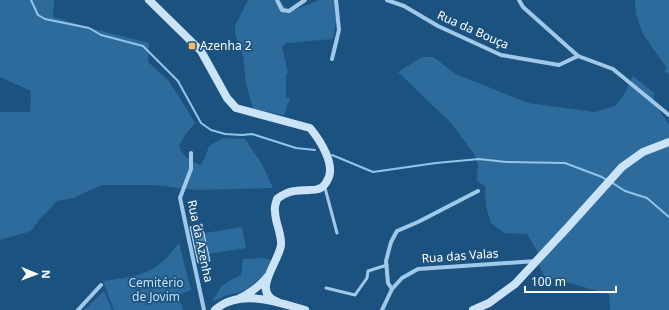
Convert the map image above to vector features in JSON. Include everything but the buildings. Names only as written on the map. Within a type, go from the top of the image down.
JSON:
[{"type":"street","points":[[149,0],[201,51],[227,98],[236,108],[310,128],[325,150],[330,166],[329,178],[324,186],[318,190],[292,191],[277,199],[274,211],[281,244],[279,254],[267,282],[266,297],[259,299]]},
{"type":"street","points":[[277,0],[282,10],[289,11],[305,0]]},
{"type":"street","points":[[332,59],[339,30],[336,0]]},
{"type":"street","name":"Rua da Bouça","points":[[387,0],[404,6],[438,26],[501,55],[559,66],[578,56]]},
{"type":"street","points":[[519,0],[523,7],[578,56],[613,69],[669,115]]},
{"type":"street","points":[[473,310],[489,303],[515,284],[622,167],[643,152],[669,142]]},
{"type":"street","name":"Rua da Azenha","points":[[191,153],[190,169],[180,198],[204,310]]},
{"type":"street","points":[[392,289],[388,283],[386,261],[390,242],[397,231],[418,222],[478,191]]},
{"type":"street","name":"Rua das Valas","points":[[382,310],[392,289],[402,278],[418,269],[536,262]]},
{"type":"street","points":[[239,299],[248,294],[265,280],[270,273]]},
{"type":"street","points":[[78,310],[101,285]]},
{"type":"street","points":[[256,287],[263,286],[271,299],[305,310]]},
{"type":"street","points":[[256,287],[253,291],[254,295],[259,299]]},
{"type":"street","points":[[215,310],[226,302],[239,299],[259,299],[278,302]]},
{"type":"lane","points":[[324,186],[337,233]]},
{"type":"lane","points":[[326,288],[355,296],[367,278],[368,271],[387,265]]},
{"type":"green space","points":[[0,0],[54,0],[53,17],[149,43],[148,62],[169,81],[195,123],[185,135],[179,146],[185,156],[200,165],[205,158],[209,146],[223,138],[245,139],[262,164],[273,188],[197,190],[153,185],[102,185],[73,198],[57,201],[31,231],[0,240],[0,112],[30,112],[31,91],[0,77]]},
{"type":"green space","points":[[248,0],[280,0],[289,12],[320,0],[334,0],[337,16],[333,39],[286,43],[282,47],[288,73],[286,73],[286,97],[290,98],[284,115],[253,109],[246,83],[243,56],[235,34],[235,26]]},
{"type":"green space","points":[[635,0],[669,0],[669,74],[665,72],[666,67],[643,34],[636,14]]},
{"type":"green space","points":[[422,57],[433,57],[456,74],[528,103],[595,112],[615,106],[625,93],[633,76],[654,93],[653,102],[669,124],[669,310],[610,310],[609,294],[544,276],[540,267],[537,251],[527,234],[504,233],[491,223],[486,207],[485,186],[477,181],[478,165],[474,154],[451,123],[398,72]]},
{"type":"green space","points":[[242,227],[246,248],[209,254],[205,233]]},
{"type":"green space","name":"Cemitério de Jovim","points":[[179,243],[191,290],[178,295],[183,310],[114,310],[103,281],[145,273],[151,270],[163,261]]},
{"type":"green space","points":[[264,258],[271,260],[264,276],[246,290],[212,301],[222,286],[241,275],[243,259]]},
{"type":"green space","points":[[104,291],[112,310],[84,310]]},
{"type":"waterway","points":[[31,0],[38,15],[45,19],[89,28],[101,35],[143,46],[178,81],[201,123],[211,130],[225,134],[252,134],[296,148],[315,150]]},
{"type":"waterway","points":[[332,155],[373,172],[436,163],[479,159],[506,162],[565,163],[607,180]]},
{"type":"waterway","points":[[611,182],[625,191],[647,198],[669,217]]},
{"type":"place","name":"Azenha 2","points":[[192,46]]}]
